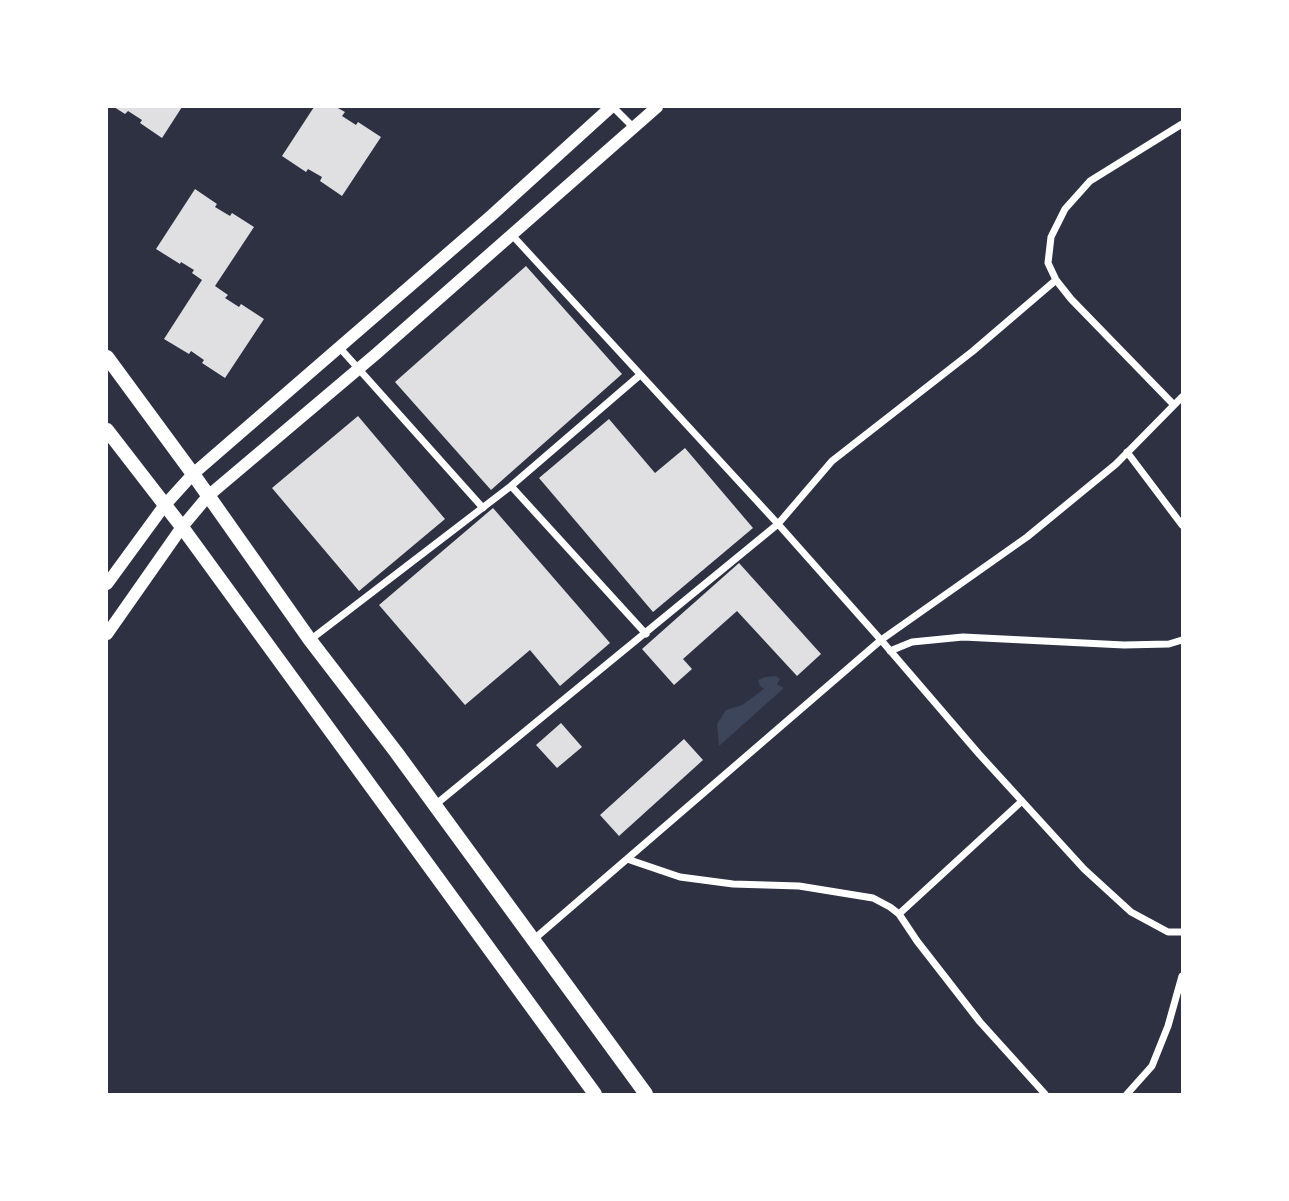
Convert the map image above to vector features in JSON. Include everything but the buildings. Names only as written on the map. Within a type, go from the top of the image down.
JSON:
[{"type":"main road","points":[[107,357],[310,640],[646,1094]]},
{"type":"main road","points":[[107,430],[163,506],[182,527],[595,1094]]},
{"type":"street","points":[[107,584],[163,506],[193,474],[492,215],[612,107],[634,128]]},
{"type":"street","points":[[107,634],[182,527],[208,496],[657,107]]},
{"type":"street","points":[[1174,405],[1071,299],[1056,280],[1048,263],[1051,237],[1065,209],[1090,181],[1182,124]]},
{"type":"street","points":[[512,235],[778,524],[1084,869],[1131,912],[1168,932],[1182,932]]},
{"type":"street","points":[[435,806],[778,524],[832,461],[973,351],[1056,280]]},
{"type":"street","points":[[340,347],[483,508]]},
{"type":"street","points":[[310,640],[511,486],[640,374]]},
{"type":"street","points":[[533,940],[881,640],[1009,551],[1127,452],[1182,397]]},
{"type":"street","points":[[1127,452],[1182,525]]},
{"type":"street","points":[[511,486],[646,634]]},
{"type":"street","points":[[890,651],[912,642],[963,636],[1124,645],[1169,644],[1182,640]]},
{"type":"street","points":[[899,914],[1022,801]]},
{"type":"street","points":[[627,859],[680,877],[733,884],[799,886],[873,898],[899,914],[980,1022],[1045,1094]]},
{"type":"street","points":[[1127,1094],[1152,1066],[1168,1026],[1182,976]]},
{"type":"shaded area","points":[[776,676],[780,679],[777,684],[784,688],[719,746],[717,724],[726,710],[742,705],[764,689],[758,680]]}]
